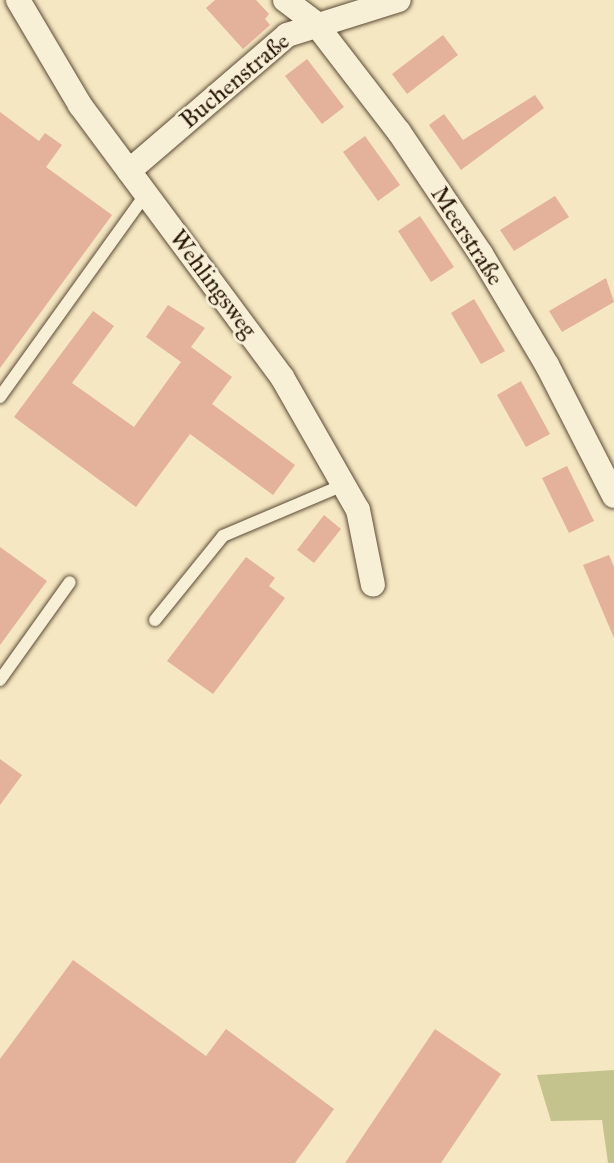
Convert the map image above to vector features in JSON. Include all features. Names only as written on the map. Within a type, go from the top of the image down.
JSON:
[{"type":"street","name":"Wehlingsweg","points":[[18,0],[55,69],[282,377],[358,510],[373,585]]},
{"type":"street","name":"Meerstraße","points":[[285,0],[315,23],[399,132],[481,254],[611,481]]},
{"type":"street","name":"Buchenstraße","points":[[129,171],[287,35],[315,23],[399,0]]},
{"type":"lane","points":[[0,397],[146,194]]},
{"type":"lane","points":[[155,620],[223,536],[343,485]]},
{"type":"lane","points":[[0,680],[70,582]]},
{"type":"shaded area","points":[[614,1070],[614,1163],[608,1163],[602,1120],[551,1121],[537,1075]]},
{"type":"building","points":[[215,0],[256,0],[269,14],[265,19],[270,25],[243,49],[206,8]]},
{"type":"building","points":[[443,35],[458,55],[407,94],[392,74]]},
{"type":"building","points":[[307,59],[344,107],[322,124],[285,76]]},
{"type":"building","points":[[535,95],[544,108],[461,170],[429,125],[444,114],[463,140]]},
{"type":"building","points":[[0,112],[39,141],[45,133],[62,145],[46,167],[112,215],[0,368]]},
{"type":"building","points":[[365,136],[400,185],[378,201],[343,152]]},
{"type":"building","points":[[555,196],[569,217],[514,251],[500,230]]},
{"type":"building","points":[[420,216],[454,267],[431,282],[398,231]]},
{"type":"building","points":[[606,278],[614,302],[562,332],[549,311]]},
{"type":"building","points":[[474,299],[505,351],[481,364],[451,313]]},
{"type":"building","points":[[168,305],[205,328],[191,347],[232,377],[212,404],[295,465],[273,495],[190,434],[136,507],[14,417],[93,311],[114,326],[72,383],[134,427],[181,362],[146,337]]},
{"type":"building","points":[[521,381],[550,434],[526,447],[497,395]]},
{"type":"building","points":[[567,466],[594,521],[569,533],[542,478]]},
{"type":"building","points":[[324,515],[341,529],[314,563],[297,550]]},
{"type":"building","points":[[0,547],[47,581],[0,645]]},
{"type":"building","points":[[609,555],[614,567],[614,638],[583,565]]},
{"type":"building","points":[[246,557],[275,578],[269,586],[285,598],[213,694],[167,661]]},
{"type":"building","points":[[0,759],[22,775],[0,805]]},
{"type":"building","points":[[73,960],[206,1056],[226,1029],[334,1109],[295,1163],[0,1163],[0,1059]]},
{"type":"building","points":[[435,1029],[501,1074],[441,1163],[345,1163]]}]
